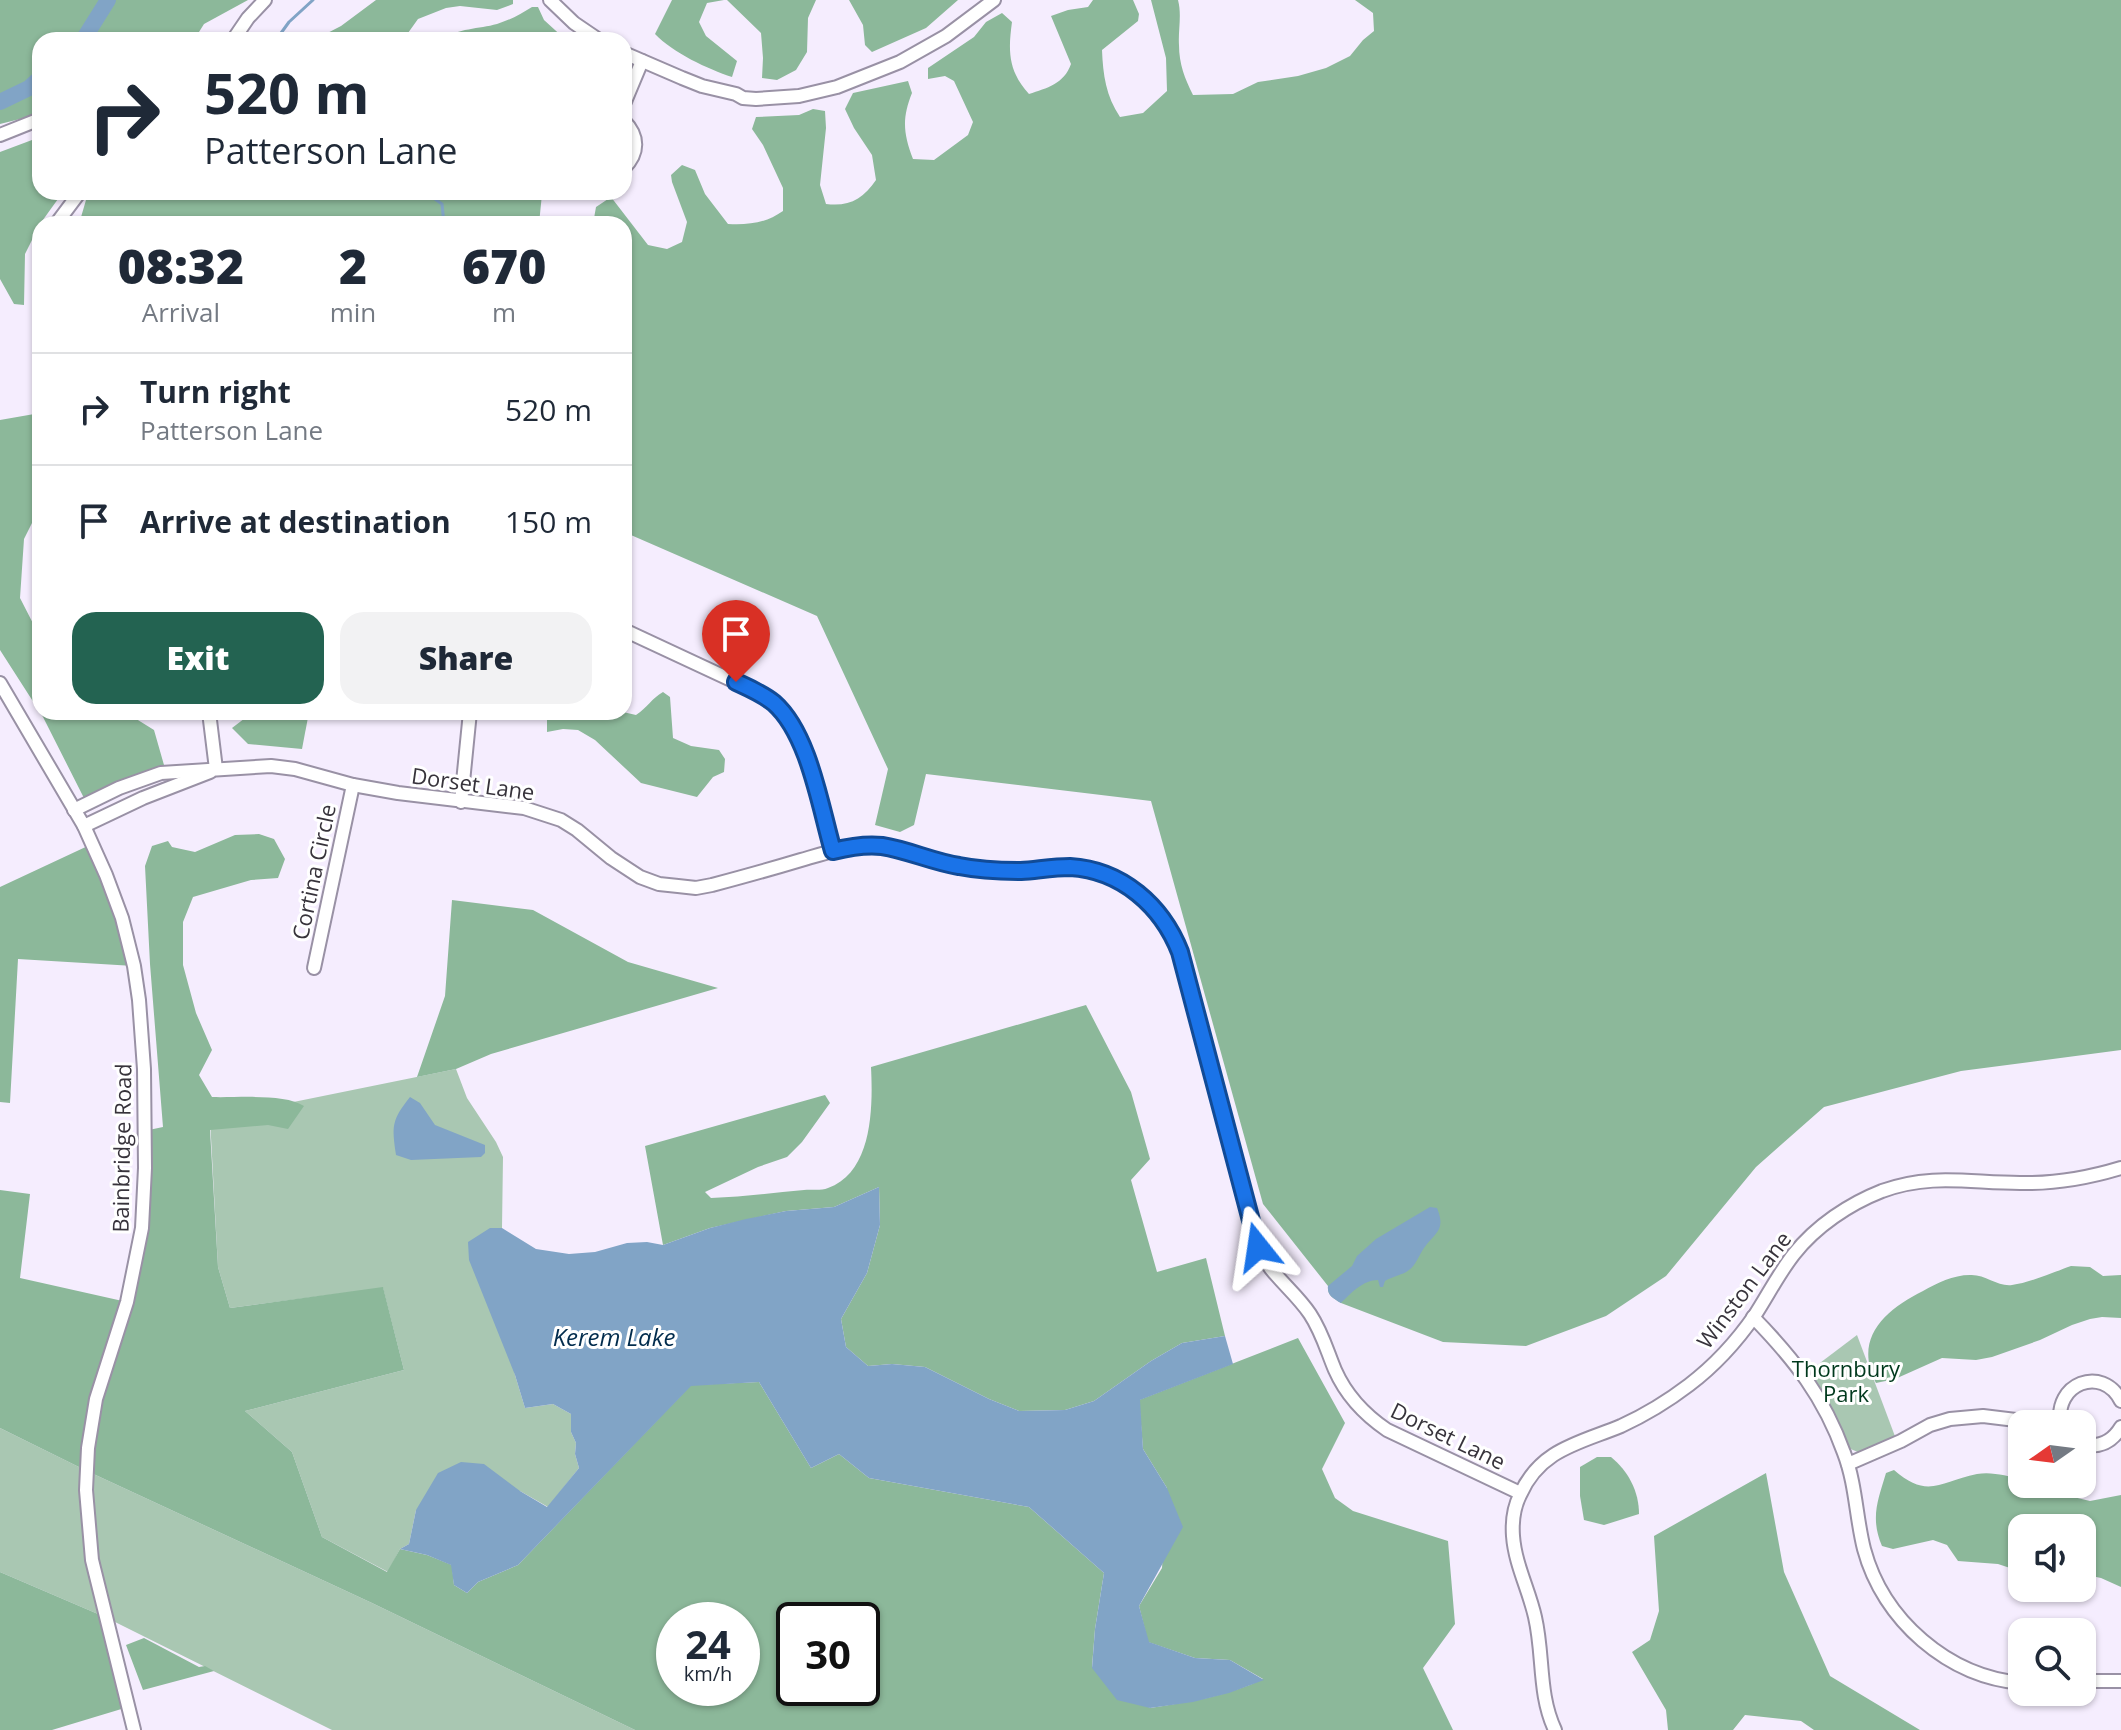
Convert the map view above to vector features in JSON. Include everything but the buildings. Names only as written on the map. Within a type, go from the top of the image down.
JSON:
[{"type":"street","points":[[238,32],[265,0]]},
{"type":"street","points":[[550,0],[587,32]]},
{"type":"street","points":[[632,57],[702,86],[743,98],[799,96],[837,87],[900,62],[946,36],[994,0]]},
{"type":"street","points":[[632,85],[642,61]]},
{"type":"street","points":[[0,135],[32,122]]},
{"type":"street","points":[[632,131],[636,140],[632,159]]},
{"type":"street","points":[[632,634],[757,692],[781,710],[799,735],[833,851]]},
{"type":"street","name":"Bainbridge Road","points":[[0,683],[84,826],[122,918],[137,982],[143,1042],[145,1168],[142,1228],[127,1302],[96,1399],[88,1448],[86,1490],[95,1576],[134,1730]]},
{"type":"street","points":[[210,720],[216,769]]},
{"type":"street","points":[[461,802],[469,720]]},
{"type":"street","name":"Dorset Lane","points":[[74,810],[119,788],[161,773],[271,766],[295,769],[353,785],[461,802],[524,808],[577,830],[611,858],[640,877],[659,884],[696,888],[833,851],[867,846],[882,846],[935,862],[974,868],[1003,871],[1069,867],[1117,880],[1146,899],[1168,927],[1180,952],[1262,1257],[1315,1322],[1342,1383],[1373,1421],[1401,1438],[1520,1493]]},
{"type":"street","name":"Dorset Lane","points":[[84,826],[216,769]]},
{"type":"street","points":[[136,782],[143,798]]},
{"type":"street","name":"Cortina Circle","points":[[314,968],[353,785]]},
{"type":"street","name":"Winston Lane","points":[[1520,1493],[1534,1472],[1561,1449],[1636,1419],[1690,1384],[1722,1355],[1753,1317],[1794,1254],[1835,1216],[1881,1192],[1917,1181],[1968,1180],[2018,1184],[2064,1181],[2121,1168]]},
{"type":"street","points":[[1753,1317],[1784,1348],[1809,1382],[1834,1428],[1848,1464],[1864,1551],[1880,1589],[1897,1615],[1922,1641],[1953,1662],[1994,1679],[2008,1681]]},
{"type":"street","points":[[2060,1410],[2067,1393],[2083,1382],[2103,1383],[2112,1388],[2121,1401]]},
{"type":"street","points":[[1848,1464],[1930,1425],[1950,1419],[1983,1416],[2008,1419]]},
{"type":"street","points":[[2096,1445],[2109,1441],[2121,1427]]},
{"type":"street","points":[[1520,1493],[1513,1523],[1514,1545],[1535,1615],[1544,1699],[1555,1730]]},
{"type":"street","points":[[2096,1681],[2121,1681]]},
{"type":"green space","points":[[0,0],[248,0],[204,24],[199,32],[32,32],[32,116],[0,124]]},
{"type":"green space","points":[[376,0],[513,0],[513,4],[497,10],[460,6],[446,8],[418,19],[409,32],[329,32]]},
{"type":"green space","points":[[672,0],[724,0],[707,3],[699,22],[706,36],[737,61],[732,77],[691,60],[655,34]]},
{"type":"green space","points":[[727,0],[816,0],[808,18],[807,52],[796,70],[777,80],[762,78],[761,33]]},
{"type":"green space","points":[[849,0],[958,0],[926,28],[872,52],[865,45],[863,25]]},
{"type":"green space","points":[[1093,0],[1133,0],[1139,14],[1138,21],[1102,50],[1106,85],[1120,117],[1143,113],[1167,91],[1166,58],[1151,0],[1178,0],[1180,59],[1193,95],[1233,94],[1258,82],[1326,68],[1350,56],[1374,31],[1373,13],[1355,0],[2121,0],[2121,1050],[1961,1071],[1824,1107],[1756,1167],[1666,1276],[1606,1316],[1526,1346],[1443,1342],[1341,1303],[1331,1296],[1328,1286],[1263,1204],[1151,801],[926,774],[914,825],[900,832],[875,825],[888,769],[817,616],[632,535],[632,224],[648,245],[667,249],[682,242],[687,222],[671,175],[682,165],[695,170],[705,194],[728,224],[764,221],[783,211],[783,188],[752,129],[756,117],[799,115],[813,109],[825,111],[820,185],[826,204],[855,200],[876,180],[872,155],[845,109],[853,93],[908,81],[912,93],[905,126],[910,150],[913,159],[934,160],[968,135],[973,122],[954,81],[945,76],[928,79],[928,68],[974,37],[986,22],[1002,13],[1012,22],[1011,60],[1017,77],[1029,94],[1048,87],[1064,76],[1071,64],[1051,16],[1088,7]]},
{"type":"green space","points":[[538,7],[544,20],[557,32],[458,32],[490,26]]},
{"type":"green space","points":[[32,140],[32,200],[57,200],[46,216],[32,216],[32,240],[25,254],[24,305],[14,304],[0,279],[0,152]]},
{"type":"green space","points":[[86,200],[541,200],[540,216],[81,216]]},
{"type":"green space","points":[[606,200],[613,200],[626,216],[594,216],[596,207]]},
{"type":"green space","points":[[32,414],[32,523],[24,539],[20,598],[32,621],[32,700],[0,650],[0,420]]},
{"type":"green space","points":[[663,692],[670,697],[673,738],[691,746],[719,750],[725,759],[724,772],[713,777],[697,797],[641,783],[595,740],[578,730],[547,732],[547,720],[632,720],[632,714],[636,715]]},
{"type":"green space","points":[[45,720],[138,720],[154,730],[166,772],[87,804]]},
{"type":"green space","points":[[242,720],[307,720],[302,749],[248,744],[232,728]]},
{"type":"green space","points":[[259,834],[274,839],[285,859],[278,878],[251,880],[193,897],[183,922],[183,965],[196,1013],[212,1050],[199,1075],[212,1097],[285,1099],[304,1106],[288,1129],[268,1125],[210,1130],[218,1267],[230,1308],[383,1287],[404,1370],[245,1411],[292,1452],[322,1537],[387,1572],[400,1549],[427,1555],[452,1565],[454,1585],[467,1593],[478,1582],[518,1565],[691,1385],[759,1382],[811,1468],[839,1454],[869,1478],[1029,1507],[1104,1573],[1092,1667],[1150,1708],[1194,1701],[1263,1679],[1230,1660],[1195,1658],[1148,1642],[1139,1606],[1162,1568],[1167,1488],[1143,1449],[1139,1400],[1298,1338],[1345,1423],[1322,1469],[1335,1498],[1353,1511],[1448,1541],[1455,1624],[1423,1668],[1453,1730],[635,1730],[0,1428],[0,1190],[30,1194],[20,1278],[127,1302],[134,1277],[144,1131],[163,1127],[145,866],[152,846],[168,841],[172,847],[195,852],[235,835]]},
{"type":"green space","points":[[92,844],[134,966],[18,959],[10,1103],[0,1102],[0,887]]},
{"type":"green space","points":[[452,900],[533,910],[628,962],[718,988],[491,1054],[456,1069],[417,1077],[445,996]]},
{"type":"green space","points":[[1086,1005],[1131,1092],[1150,1159],[1131,1180],[1157,1272],[1206,1258],[1225,1336],[1182,1343],[1094,1401],[1065,1410],[1019,1411],[925,1367],[892,1364],[868,1366],[846,1347],[841,1319],[867,1273],[880,1225],[879,1187],[834,1207],[786,1211],[710,1228],[663,1245],[645,1146],[825,1095],[830,1103],[787,1157],[705,1192],[711,1198],[825,1189],[843,1180],[862,1153],[870,1118],[871,1067]]},
{"type":"green space","points":[[456,1069],[467,1098],[503,1157],[502,1228],[490,1228],[515,1375],[525,1408],[553,1404],[571,1414],[571,1432],[576,1443],[579,1468],[548,1507],[520,1491],[416,1510],[409,1544],[400,1549],[388,1572],[322,1537],[292,1452],[245,1411],[404,1370],[383,1288],[230,1308],[218,1267],[210,1119]]},
{"type":"green space","points":[[2071,1266],[2090,1267],[2103,1276],[2121,1275],[2121,1318],[2090,1319],[1992,1357],[1976,1360],[1942,1358],[1895,1379],[1876,1383],[1868,1352],[1871,1339],[1885,1317],[1909,1299],[1957,1276],[1976,1275],[2012,1285]]},
{"type":"green space","name":"Thornbury Park","points":[[1857,1335],[1896,1439],[1860,1453],[1846,1447],[1808,1372]]},
{"type":"green space","points":[[0,1428],[635,1730],[332,1730],[105,1617],[0,1572]]},
{"type":"green space","points":[[1597,1457],[1611,1457],[1623,1469],[1635,1490],[1639,1514],[1604,1525],[1584,1520],[1580,1467]]},
{"type":"green space","points":[[1894,1470],[1916,1484],[1926,1486],[1977,1474],[2008,1476],[2008,1498],[2078,1498],[2090,1501],[2121,1495],[2121,1587],[2096,1577],[2096,1514],[2008,1514],[2008,1567],[1958,1561],[1947,1545],[1933,1540],[1893,1549],[1882,1546],[1876,1527],[1876,1509],[1886,1473]]},
{"type":"green space","points":[[1766,1473],[1784,1572],[1830,1676],[1920,1730],[1814,1730],[1801,1721],[1745,1715],[1733,1730],[1668,1730],[1666,1710],[1632,1652],[1650,1640],[1659,1611],[1654,1536]]},
{"type":"green space","points":[[0,1572],[105,1617],[128,1707],[52,1730],[0,1730]]},
{"type":"green space","points":[[144,1638],[199,1667],[205,1666],[214,1671],[143,1690],[126,1645]]},
{"type":"water","points":[[410,1097],[420,1103],[435,1125],[485,1145],[485,1153],[481,1157],[411,1160],[396,1155],[394,1124]]},
{"type":"water","name":"Kerem Lake","points":[[879,1187],[880,1225],[867,1273],[841,1319],[846,1347],[868,1366],[892,1364],[925,1367],[1019,1411],[1065,1410],[1094,1401],[1182,1343],[1225,1336],[1233,1364],[1140,1400],[1143,1449],[1167,1488],[1183,1527],[1139,1606],[1149,1642],[1195,1658],[1230,1660],[1264,1680],[1193,1702],[1150,1708],[1117,1700],[1092,1668],[1104,1573],[1029,1507],[869,1478],[839,1454],[811,1468],[759,1382],[691,1386],[518,1565],[478,1582],[467,1593],[454,1585],[451,1565],[400,1549],[409,1544],[416,1510],[438,1473],[461,1462],[484,1464],[547,1507],[579,1468],[576,1443],[571,1432],[571,1414],[553,1404],[525,1408],[469,1260],[468,1242],[490,1228],[502,1228],[536,1249],[569,1254],[595,1252],[627,1243],[663,1245],[746,1219],[786,1211],[834,1207]]},
{"type":"water","points":[[1430,1207],[1437,1208],[1440,1226],[1411,1268],[1385,1281],[1383,1287],[1380,1287],[1378,1280],[1362,1285],[1341,1303],[1331,1296],[1328,1286],[1352,1266],[1357,1256],[1376,1239]]},
{"type":"waterway","points":[[88,32],[108,0]]},
{"type":"waterway","points":[[282,32],[313,0]]},
{"type":"waterway","points":[[0,102],[32,85]]},
{"type":"waterway","points":[[436,200],[442,204],[443,216]]},
{"type":"route","points":[[736,682],[771,700],[799,735],[833,851],[882,846],[960,867],[1003,871],[1085,869],[1117,880],[1146,899],[1168,927],[1180,952],[1258,1247]]}]
